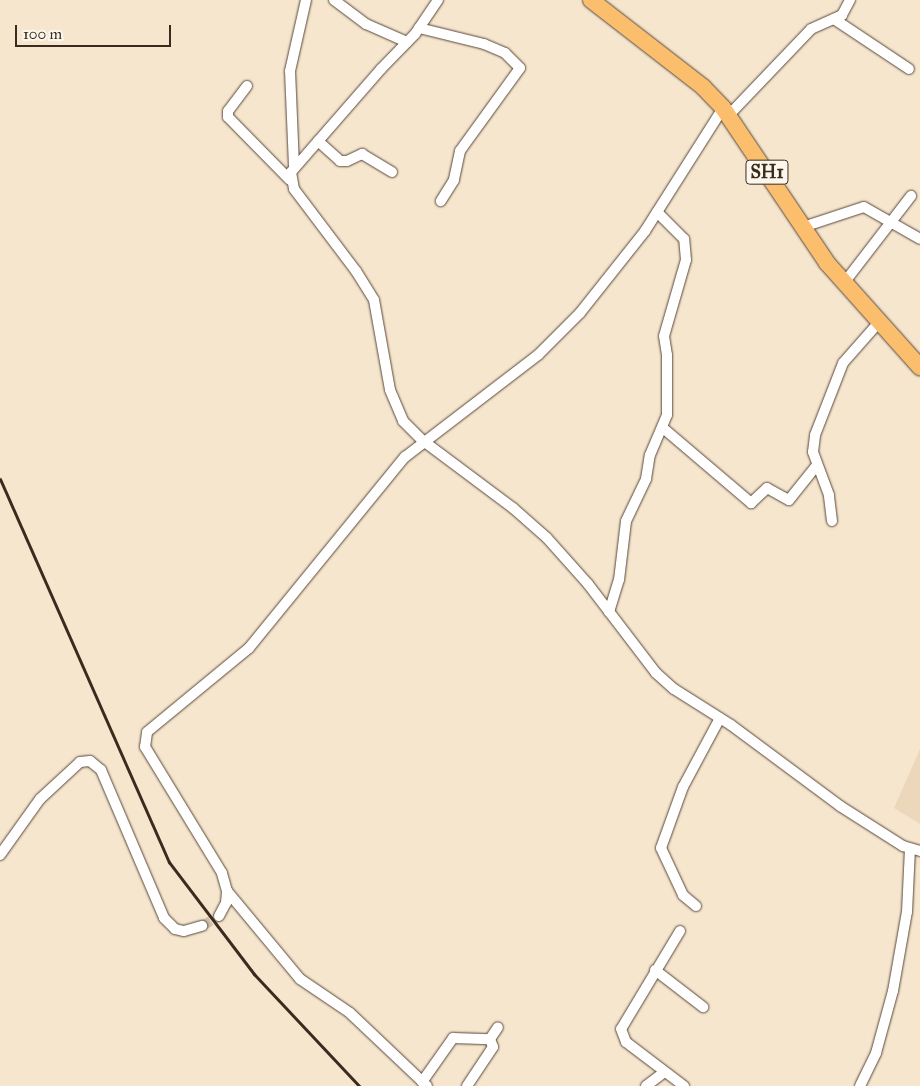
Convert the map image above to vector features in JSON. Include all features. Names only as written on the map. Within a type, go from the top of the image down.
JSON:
[{"type":"main road","name":"SH1","points":[[598,2],[703,87],[726,112],[803,227],[844,283],[920,367]]},
{"type":"street","points":[[290,180],[294,166],[290,71],[306,0]]},
{"type":"street","points":[[334,0],[366,24],[408,42]]},
{"type":"street","points":[[294,166],[408,42],[438,0]]},
{"type":"street","points":[[490,1039],[452,1038],[424,1084],[350,1013],[300,979],[227,891],[212,854],[145,747],[144,736],[249,648],[405,457],[422,440],[545,350],[585,307],[657,212],[726,112],[812,29],[845,12],[850,0]]},
{"type":"street","points":[[834,18],[909,69]]},
{"type":"street","points":[[419,28],[484,44],[506,53],[520,68],[460,151],[454,180],[441,201]]},
{"type":"street","points":[[246,86],[228,117],[290,180],[374,300],[396,405],[403,420],[422,440],[534,526],[575,568],[656,673],[674,688],[720,718],[840,806],[915,850],[907,912],[893,991],[876,1053],[860,1086]]},
{"type":"street","points":[[318,141],[340,161],[348,162],[362,154],[392,172]]},
{"type":"street","points":[[844,283],[911,196]]},
{"type":"street","points":[[803,227],[864,207],[920,239]]},
{"type":"street","points":[[609,612],[619,580],[626,521],[646,479],[650,455],[664,428],[667,390],[664,336],[675,307],[687,252],[681,234],[657,212]]},
{"type":"street","points":[[832,521],[829,495],[813,452],[815,435],[839,372],[851,352],[880,321]]},
{"type":"street","points":[[664,428],[751,503],[767,488],[790,500],[817,465]]},
{"type":"street","points":[[696,906],[683,895],[661,848],[684,787],[720,718]]},
{"type":"street","points":[[0,855],[40,799],[80,762],[90,761],[101,770],[164,918],[175,929],[184,931],[202,926]]},
{"type":"street","points":[[219,916],[226,903],[227,891]]},
{"type":"street","points":[[680,931],[655,970],[621,1030],[626,1042],[663,1073],[684,1086]]},
{"type":"street","points":[[655,970],[703,1008]]},
{"type":"street","points":[[467,1086],[492,1047],[490,1039],[498,1027]]},
{"type":"street","points":[[646,1086],[663,1073]]},
{"type":"shaded area","points":[[920,749],[920,824],[894,808]]},
{"type":"tunnel","points":[[202,926],[219,916]]},
{"type":"railway","points":[[0,479],[169,862],[254,974],[359,1086]]}]
